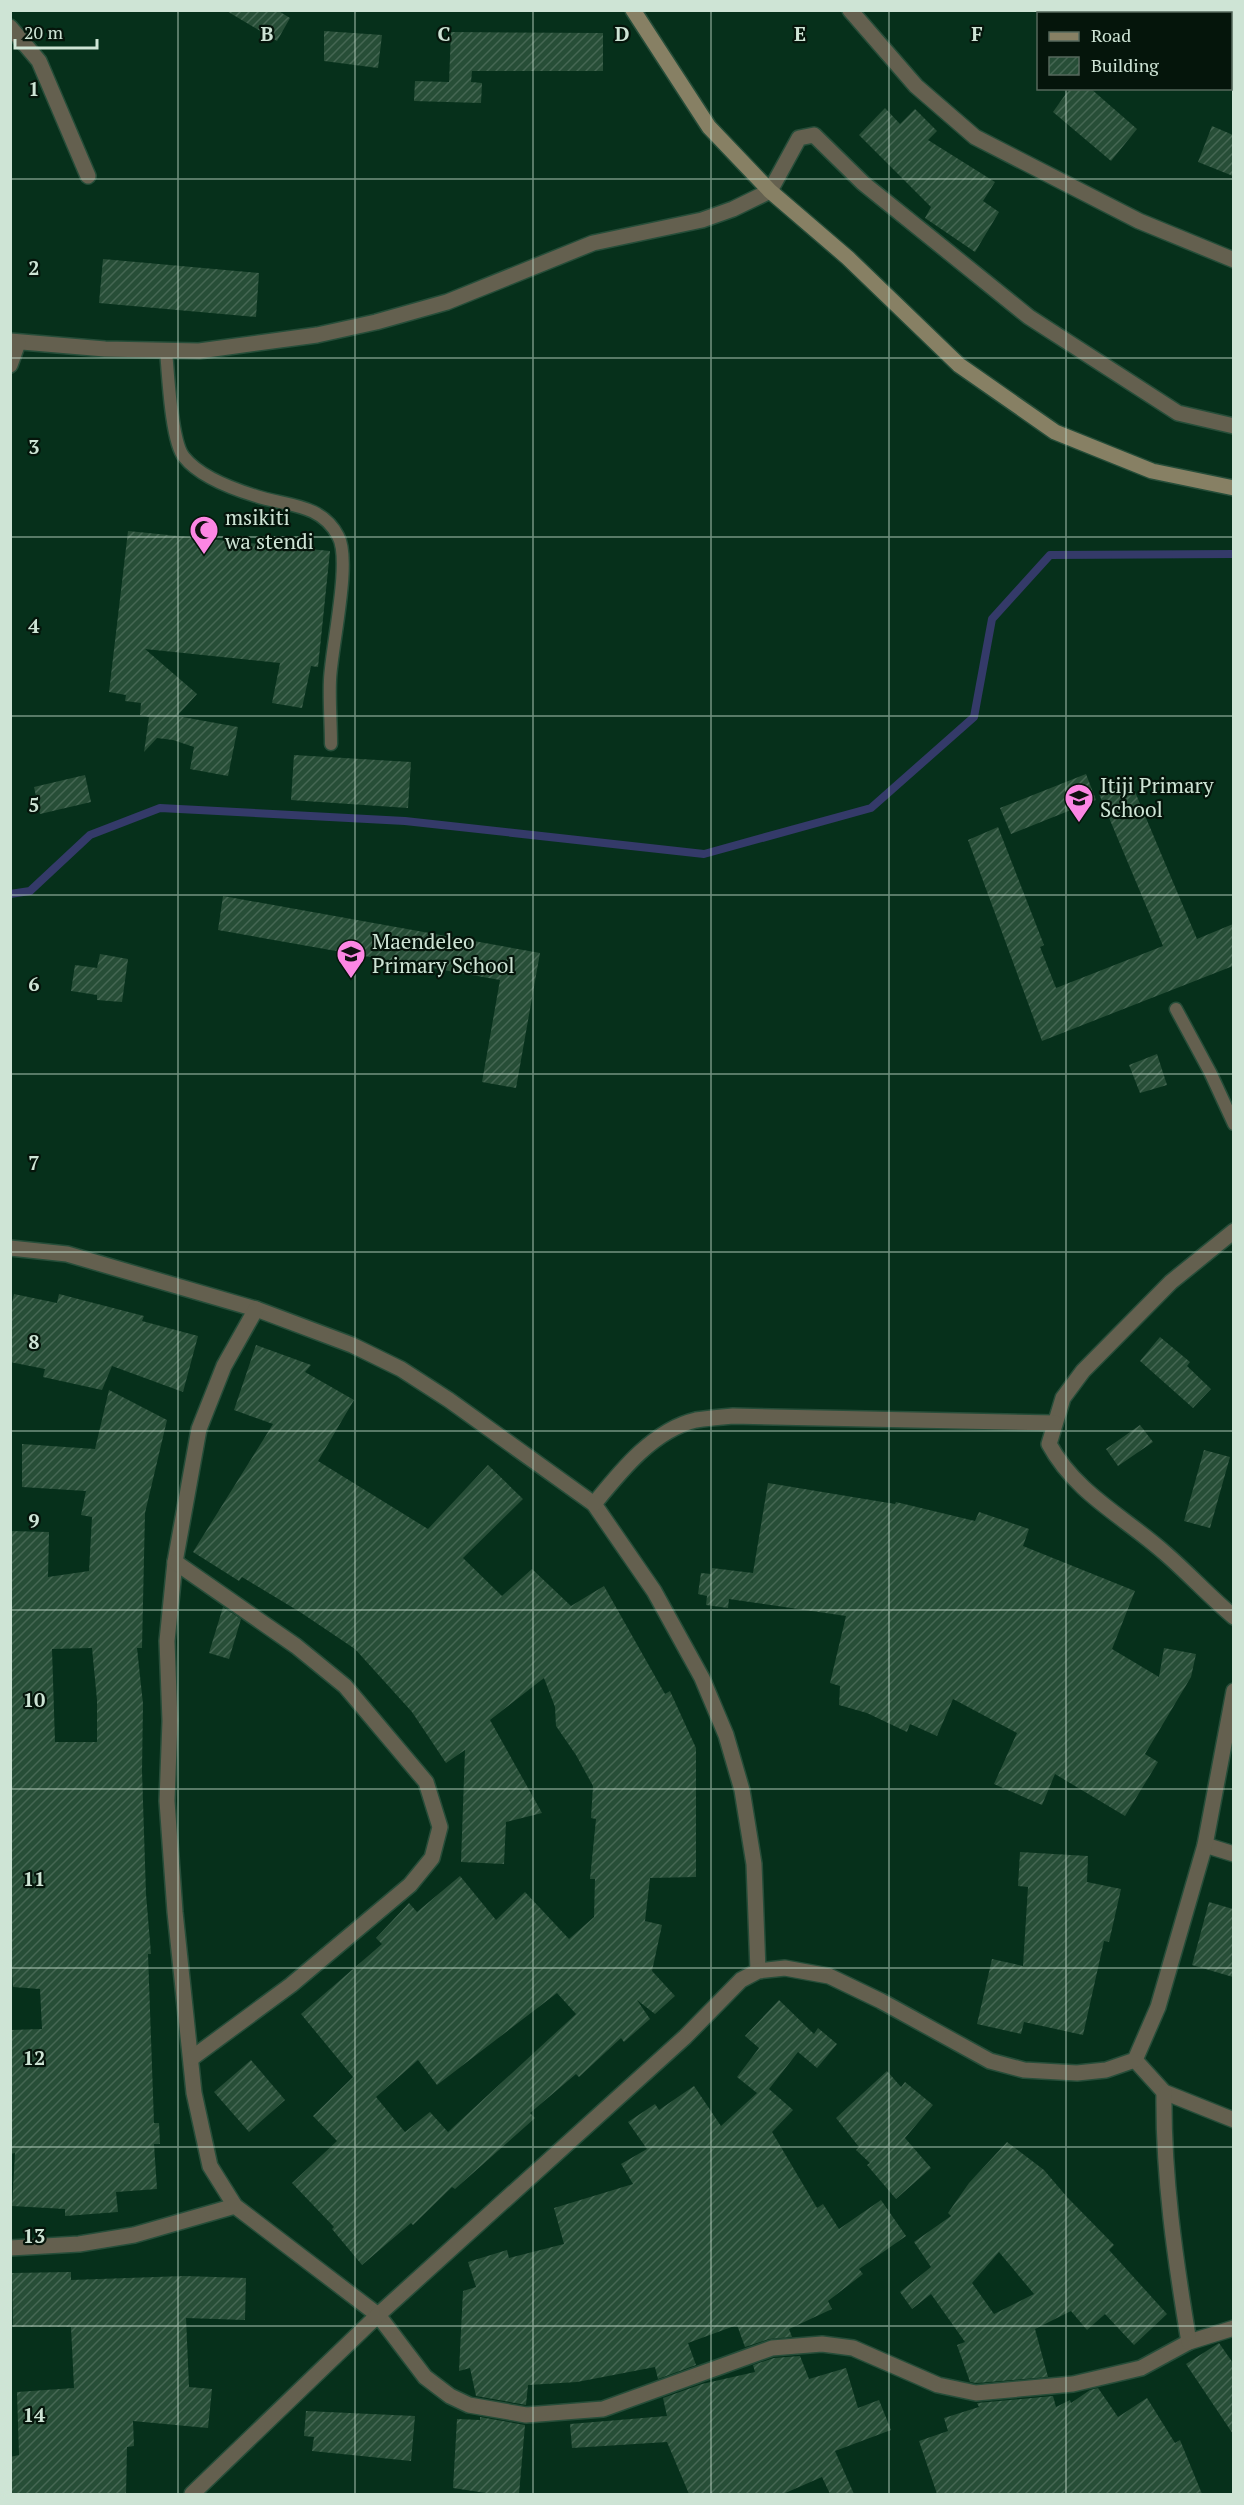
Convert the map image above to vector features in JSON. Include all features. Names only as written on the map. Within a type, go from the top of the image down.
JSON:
[{"type":"main road","points":[[633,10],[709,127],[770,191],[848,258],[959,365],[1055,432],[1152,471],[1233,488]]},
{"type":"street","points":[[850,10],[916,86],[975,137],[1139,220],[1233,260]]},
{"type":"street","points":[[10,27],[39,61],[88,176]]},
{"type":"street","points":[[10,365],[14,342],[199,351],[270,342],[376,322],[447,302],[593,243],[702,220],[733,209],[770,191],[799,138],[814,135],[863,183],[1029,317],[1178,412],[1233,426]]},
{"type":"street","points":[[1233,1231],[1171,1282],[1083,1371],[1063,1398],[1049,1444],[1060,1465],[1094,1499],[1166,1553],[1233,1617]]},
{"type":"street","points":[[10,1248],[68,1254],[306,1326],[401,1369],[526,1454],[594,1504],[654,1591],[702,1678],[726,1735],[742,1790],[754,1864],[758,1971]]},
{"type":"street","points":[[256,1309],[224,1366],[199,1429],[175,1562],[167,1641],[170,1721],[167,1801],[176,1912],[198,2116],[210,2166],[235,2206],[378,2315],[425,2377],[450,2396],[486,2409],[526,2415],[603,2409],[772,2348],[800,2344],[853,2348],[938,2385],[976,2393],[1073,2384],[1141,2368],[1189,2342],[1233,2328]]},
{"type":"street","points":[[594,1504],[625,1467],[661,1436],[694,1420],[733,1416],[1055,1423]]},
{"type":"street","points":[[175,1562],[296,1646],[345,1686],[426,1782],[440,1827],[432,1858],[410,1885],[291,1985],[192,2058]]},
{"type":"street","points":[[192,2494],[378,2315],[685,2037],[741,1980],[758,1971],[785,1968],[829,1976],[881,2001],[990,2061],[1024,2070],[1077,2073],[1106,2070],[1135,2060],[1158,2007],[1205,1845],[1233,1691]]},
{"type":"street","points":[[1205,1845],[1233,1854]]},
{"type":"street","points":[[1135,2060],[1164,2092],[1233,2120]]},
{"type":"street","points":[[1164,2092],[1163,2151],[1189,2342]]},
{"type":"street","points":[[10,2248],[79,2244],[134,2235],[235,2206]]},
{"type":"lane","points":[[166,350],[174,428],[182,456],[202,472],[255,496],[306,507],[327,520],[340,537],[342,580],[330,679],[331,744]]},
{"type":"lane","points":[[1176,1009],[1210,1072],[1233,1124]]},
{"type":"building","points":[[225,10],[277,10],[290,18],[277,41]]},
{"type":"building","points":[[324,31],[382,35],[378,68],[324,61]]},
{"type":"building","points":[[451,32],[603,33],[603,71],[472,71],[471,82],[482,83],[481,103],[414,101],[415,81],[449,82]]},
{"type":"building","points":[[1069,90],[1092,90],[1137,129],[1111,161],[1053,112]]},
{"type":"building","points":[[885,108],[900,124],[915,109],[937,131],[928,140],[995,182],[983,201],[999,212],[975,252],[925,218],[931,207],[859,135]]},
{"type":"building","points":[[1212,126],[1233,135],[1233,176],[1198,162]]},
{"type":"building","points":[[103,259],[259,273],[256,317],[99,303]]},
{"type":"building","points":[[128,531],[330,551],[318,667],[311,666],[302,708],[272,703],[280,663],[145,649],[197,694],[177,716],[238,727],[228,776],[190,769],[194,747],[173,740],[157,738],[144,752],[149,717],[140,715],[141,703],[125,701],[126,695],[109,692]]},
{"type":"building","points":[[294,755],[411,762],[408,808],[291,800]]},
{"type":"building","points":[[1086,774],[1096,800],[1011,834],[1000,808]]},
{"type":"building","points":[[85,775],[91,802],[40,814],[34,787]]},
{"type":"building","points":[[1130,780],[1197,939],[1233,924],[1233,966],[1042,1041],[968,840],[998,827],[1044,945],[1040,947],[1056,988],[1163,946],[1099,794]]},
{"type":"building","points":[[223,896],[540,953],[516,1088],[482,1082],[500,980],[218,930]]},
{"type":"building","points":[[100,954],[128,959],[122,1002],[97,1000],[97,995],[71,991],[75,965],[97,968]]},
{"type":"building","points":[[1157,1054],[1167,1085],[1140,1093],[1129,1065]]},
{"type":"building","points":[[14,1294],[57,1303],[59,1294],[144,1316],[142,1321],[198,1336],[183,1392],[112,1366],[102,1390],[43,1377],[45,1369],[10,1362],[10,1312]]},
{"type":"building","points":[[1160,1337],[1190,1362],[1187,1366],[1211,1389],[1193,1408],[1140,1361]]},
{"type":"building","points":[[256,1345],[311,1365],[305,1372],[354,1400],[318,1461],[428,1529],[488,1465],[523,1499],[463,1558],[502,1596],[532,1569],[571,1606],[604,1586],[665,1694],[670,1691],[696,1748],[696,1877],[650,1878],[645,1921],[662,1925],[652,1971],[675,1996],[655,2014],[637,2000],[650,2019],[624,2042],[621,2038],[579,2077],[576,2074],[530,2113],[535,2118],[455,2189],[452,2187],[413,2225],[411,2223],[362,2265],[332,2229],[334,2227],[292,2183],[337,2141],[313,2116],[353,2077],[301,2014],[382,1944],[376,1938],[409,1903],[417,1912],[460,1876],[496,1920],[525,1892],[569,1939],[594,1917],[595,1879],[590,1879],[596,1819],[591,1818],[593,1786],[576,1755],[556,1726],[555,1707],[544,1678],[490,1720],[542,1813],[506,1822],[504,1864],[461,1862],[465,1750],[446,1763],[412,1712],[355,1649],[242,1577],[239,1581],[193,1552],[273,1424],[234,1410]],"holes":[[[557,1993],[576,2014],[448,2132],[430,2112],[405,2132],[376,2097],[418,2060],[437,2085]]]},
{"type":"building","points":[[109,1390],[167,1420],[145,1513],[142,1648],[137,1648],[143,1704],[142,1771],[146,1894],[151,1954],[148,1954],[154,2123],[159,2123],[160,2144],[154,2144],[157,2189],[116,2192],[118,2212],[65,2216],[65,2209],[12,2206],[15,2153],[10,2154],[11,2030],[42,2029],[40,1989],[13,1987],[10,1941],[10,1531],[49,1532],[48,1577],[89,1571],[92,1517],[81,1515],[86,1491],[22,1487],[22,1444],[95,1449]],"holes":[[[92,1648],[97,1700],[97,1742],[55,1742],[52,1649]]]},
{"type":"building","points":[[1140,1425],[1153,1442],[1118,1466],[1106,1449]]},
{"type":"building","points":[[1204,1450],[1230,1457],[1210,1528],[1184,1521]]},
{"type":"building","points":[[768,1483],[895,1504],[896,1502],[975,1521],[979,1512],[1029,1529],[1023,1546],[1135,1591],[1112,1649],[1159,1677],[1164,1648],[1196,1654],[1191,1677],[1145,1754],[1158,1762],[1125,1816],[1055,1774],[1042,1805],[994,1784],[1017,1733],[953,1699],[937,1736],[910,1724],[907,1732],[867,1713],[839,1705],[840,1686],[830,1683],[846,1616],[729,1599],[728,1608],[706,1605],[707,1596],[698,1594],[701,1573],[711,1574],[712,1568],[753,1573]]},
{"type":"building","points":[[223,1607],[241,1619],[229,1659],[209,1653]]},
{"type":"building","points":[[1020,1852],[1088,1856],[1087,1882],[1121,1889],[1109,1942],[1104,1941],[1083,2035],[1024,2022],[1021,2034],[977,2024],[992,1959],[1023,1966],[1028,1887],[1018,1886]]},
{"type":"building","points":[[1209,1902],[1233,1909],[1233,1977],[1192,1965]]},
{"type":"building","points":[[779,2000],[814,2034],[818,2028],[837,2044],[817,2068],[798,2052],[769,2089],[793,2110],[772,2132],[817,2208],[823,2204],[839,2229],[881,2200],[906,2236],[859,2269],[863,2274],[828,2301],[832,2309],[789,2329],[792,2337],[769,2339],[745,2347],[737,2325],[688,2343],[696,2365],[658,2379],[655,2367],[577,2382],[528,2385],[526,2405],[476,2396],[470,2368],[459,2371],[463,2291],[476,2287],[468,2262],[507,2250],[509,2258],[564,2244],[554,2208],[633,2184],[621,2164],[647,2149],[628,2122],[655,2104],[659,2110],[694,2086],[721,2126],[757,2093],[737,2077],[759,2048],[745,2036]]},
{"type":"building","points":[[251,2060],[285,2100],[249,2132],[214,2092]]},
{"type":"building","points":[[887,2071],[901,2087],[905,2082],[933,2105],[905,2138],[931,2168],[896,2199],[867,2165],[870,2163],[856,2150],[859,2147],[836,2118]]},
{"type":"building","points":[[1007,2142],[1044,2170],[1114,2245],[1109,2250],[1167,2314],[1134,2345],[1105,2314],[1087,2330],[1071,2311],[1035,2329],[1048,2377],[970,2382],[957,2345],[965,2342],[931,2294],[912,2309],[900,2292],[931,2267],[914,2242],[951,2216],[948,2213],[969,2183]],"holes":[[[999,2252],[1034,2294],[994,2314],[972,2283]]]},
{"type":"building","points":[[71,2272],[71,2280],[184,2276],[246,2278],[245,2320],[186,2318],[189,2387],[212,2389],[208,2428],[133,2421],[134,2446],[127,2447],[126,2494],[10,2494],[10,2457],[19,2455],[17,2392],[74,2388],[71,2327],[13,2327],[12,2273]]},
{"type":"building","points":[[1219,2343],[1233,2363],[1233,2434],[1186,2364]]},
{"type":"building","points":[[800,2356],[809,2379],[846,2368],[858,2408],[879,2400],[891,2430],[835,2451],[854,2494],[830,2494],[822,2477],[783,2494],[689,2494],[667,2442],[572,2448],[570,2424],[667,2416],[663,2398],[702,2384],[755,2372],[753,2365],[774,2358]]},
{"type":"building","points":[[1098,2388],[1118,2417],[1147,2398],[1175,2443],[1180,2440],[1202,2494],[937,2494],[919,2441],[948,2431],[944,2418],[979,2407],[977,2403],[1053,2396],[1056,2407],[1070,2400],[1071,2403],[1090,2390]]},
{"type":"building","points":[[306,2411],[415,2416],[411,2461],[312,2451],[314,2437],[304,2436]]},
{"type":"building","points":[[480,2417],[525,2425],[519,2494],[493,2494],[453,2488],[457,2419],[480,2420]]},
{"type":"waterway","points":[[10,894],[30,891],[90,835],[160,808],[405,821],[704,854],[871,808],[974,717],[992,619],[1050,555],[1234,554]]},
{"type":"place","name":"msikiti wa stendi","points":[[204,556]]},
{"type":"place","name":"Itiji Primary School","points":[[1079,824]]},
{"type":"place","name":"Maendeleo Primary School","points":[[351,980]]}]
